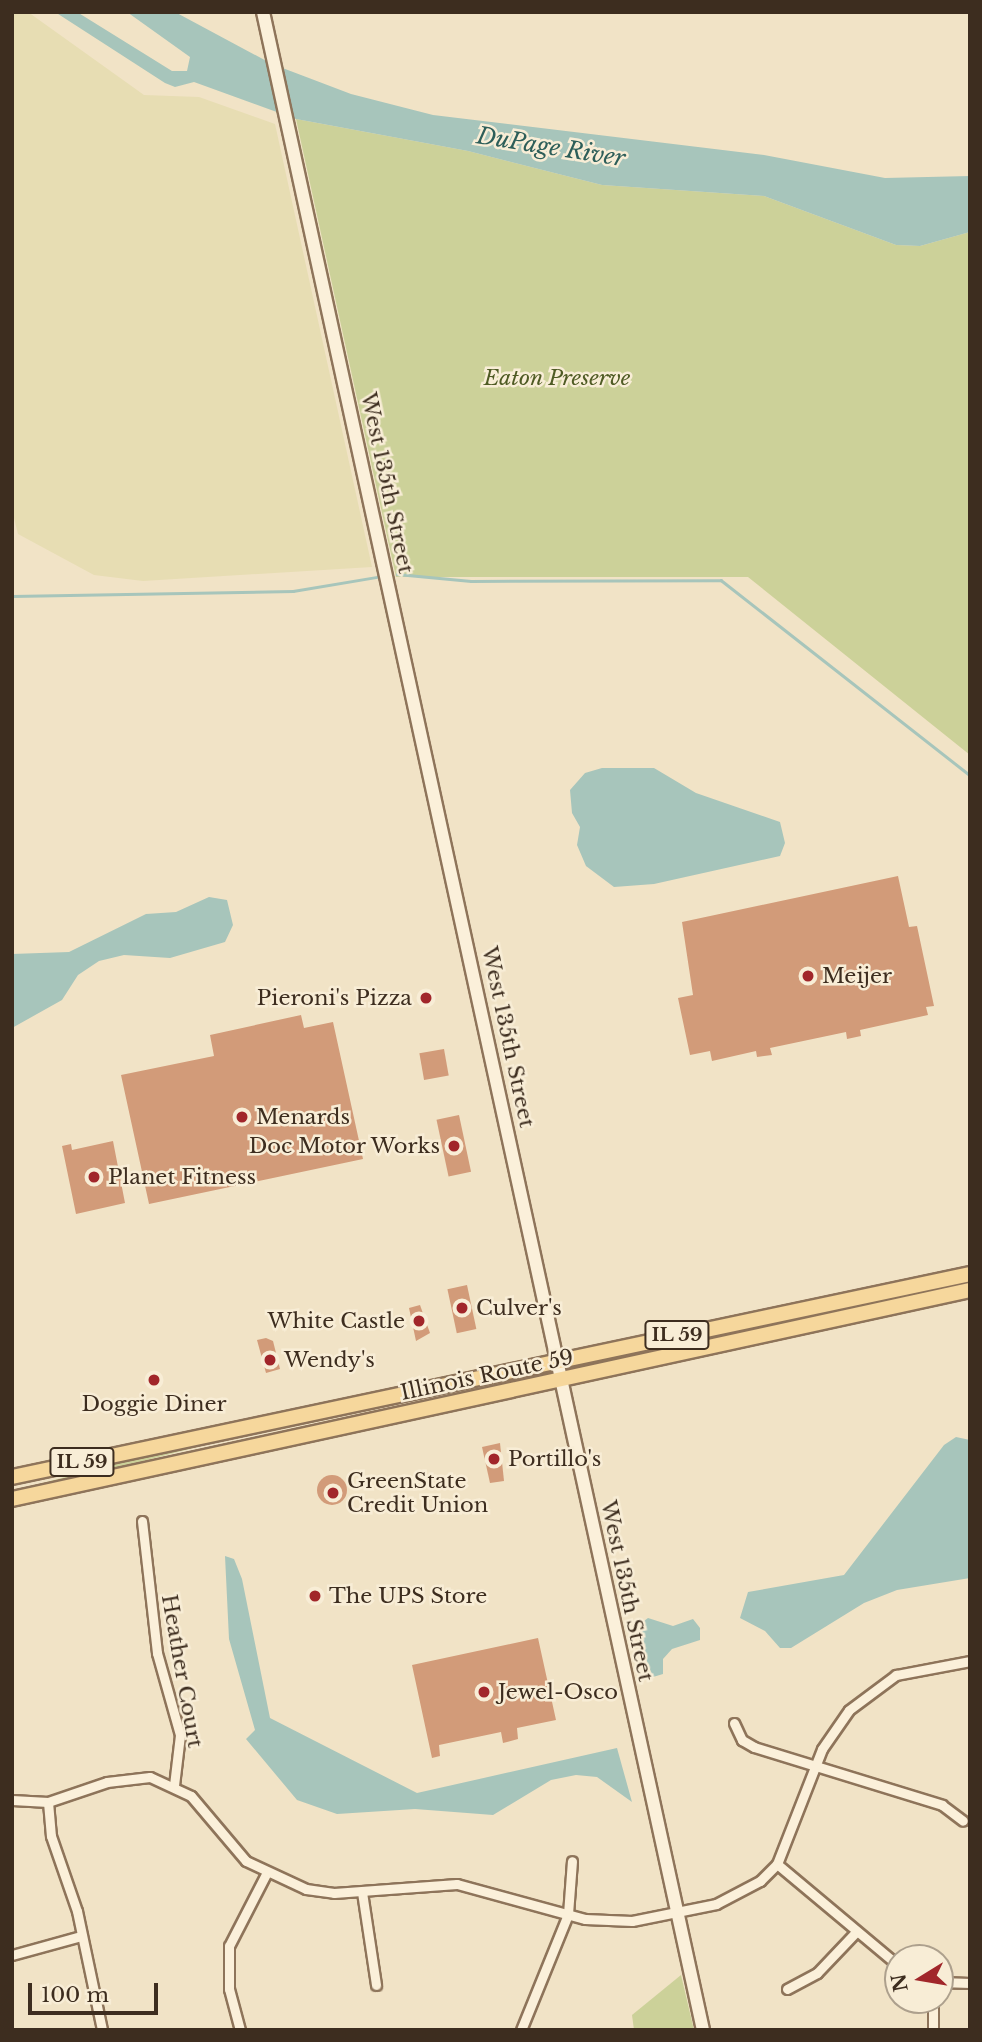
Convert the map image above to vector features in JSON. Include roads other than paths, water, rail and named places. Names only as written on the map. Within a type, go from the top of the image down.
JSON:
[{"type":"main road","name":"Illinois Route 59","points":[[12,1477],[970,1274]]},
{"type":"main road","points":[[881,1311],[906,1288]]},
{"type":"main road","name":"Illinois Route 59","points":[[12,1499],[970,1290]]},
{"type":"street","name":"West 135th Street","points":[[263,12],[703,2030]]},
{"type":"street","name":"Heather Court","points":[[142,1521],[157,1653],[180,1735],[174,1785]]},
{"type":"street","points":[[12,1800],[48,1802],[128,1777],[174,1785],[191,1796],[246,1861],[266,1874],[306,1889],[362,1892],[432,1881],[457,1884],[606,1922],[678,1912],[736,1896],[777,1864],[833,1731],[871,1690],[921,1667],[970,1661]]},
{"type":"street","points":[[734,1723],[742,1740],[754,1747],[942,1805],[963,1821]]},
{"type":"street","points":[[48,1802],[51,1836],[81,1936],[102,2030]]},
{"type":"street","points":[[521,2030],[568,1913],[572,1861]]},
{"type":"street","points":[[777,1864],[884,1954]]},
{"type":"street","points":[[240,2030],[229,1989],[229,1946],[266,1874]]},
{"type":"street","points":[[362,1892],[376,1985]]},
{"type":"street","points":[[787,1989],[817,1973],[856,1932]]},
{"type":"street","points":[[12,1955],[81,1936]]},
{"type":"water","name":"DuPage River","points":[[55,12],[77,12],[172,71],[187,71],[190,57],[127,12],[175,12],[272,64],[351,94],[433,115],[764,155],[885,178],[970,176],[970,232],[920,246],[896,245],[764,196],[602,185],[468,151],[296,119],[194,82],[175,87],[165,83]]},
{"type":"water","points":[[602,768],[654,768],[696,793],[780,822],[785,843],[780,856],[654,884],[614,887],[586,866],[577,845],[580,827],[572,813],[570,790],[585,773]]},
{"type":"water","points":[[209,897],[227,900],[233,925],[225,942],[170,958],[124,955],[99,961],[78,975],[62,1000],[12,1028],[12,954],[69,952],[146,914],[176,912]]},
{"type":"water","points":[[956,1437],[970,1440],[970,1578],[897,1590],[864,1603],[791,1648],[780,1648],[765,1631],[740,1618],[748,1592],[844,1575],[944,1445]]},
{"type":"water","points":[[225,1556],[234,1559],[242,1579],[270,1718],[417,1793],[617,1748],[632,1802],[597,1777],[576,1775],[551,1780],[493,1815],[415,1809],[337,1814],[297,1800],[246,1739],[255,1730],[229,1639]]},
{"type":"water","points":[[648,1618],[673,1626],[693,1619],[700,1628],[700,1640],[672,1649],[663,1659],[663,1674],[653,1677],[638,1638],[640,1624]]},
{"type":"waterway","points":[[397,574],[471,581],[721,580],[970,775]]},
{"type":"waterway","points":[[12,596],[293,591],[377,577]]},
{"type":"place","name":"Meijer","points":[[808,976]]},
{"type":"place","name":"Pieroni's Pizza","points":[[426,998]]},
{"type":"place","name":"Menards","points":[[242,1117]]},
{"type":"place","name":"Doc Motor Works","points":[[454,1146]]},
{"type":"place","name":"Planet Fitness","points":[[94,1177]]},
{"type":"place","name":"Culver's","points":[[462,1308]]},
{"type":"place","name":"White Castle","points":[[419,1321]]},
{"type":"place","name":"Wendy's","points":[[270,1360]]},
{"type":"place","name":"Doggie Diner","points":[[154,1380]]},
{"type":"place","name":"Portillo's","points":[[494,1459]]},
{"type":"place","name":"GreenState Credit Union","points":[[333,1493]]},
{"type":"place","name":"The UPS Store","points":[[315,1596]]},
{"type":"place","name":"Jewel-Osco","points":[[484,1692]]},
{"type":"park label","name":"Eaton Preserve","points":[[557,378]]}]
